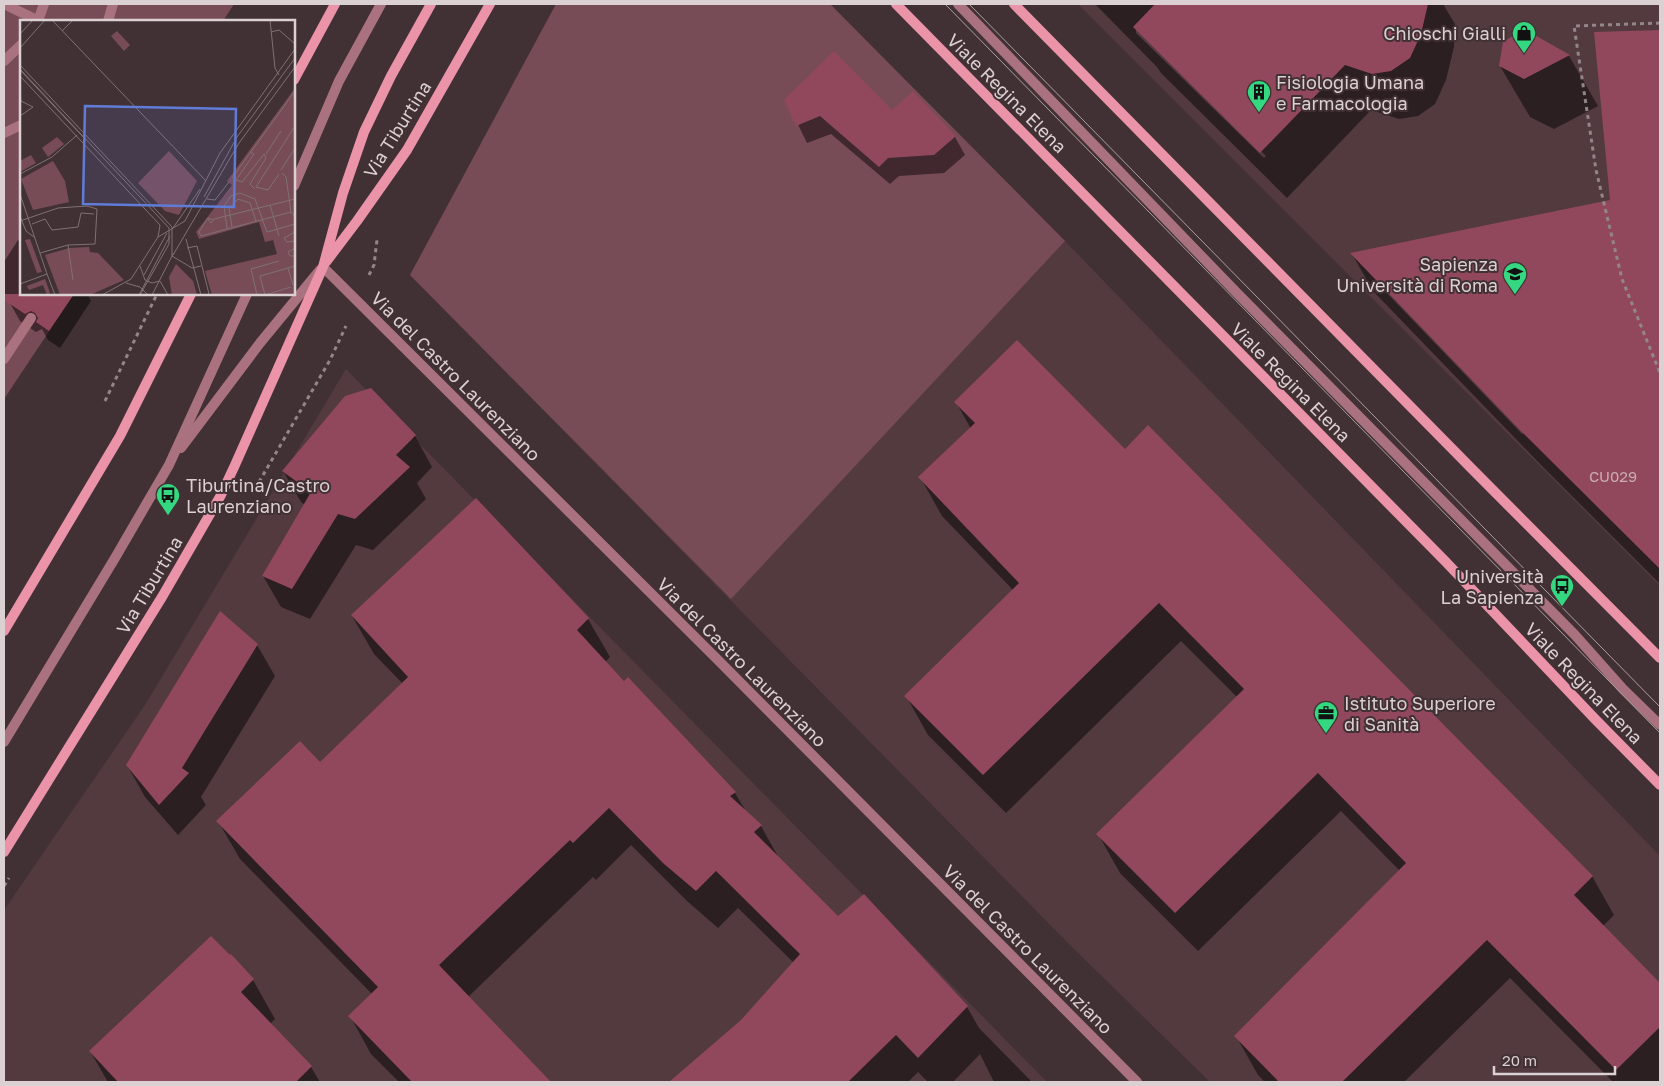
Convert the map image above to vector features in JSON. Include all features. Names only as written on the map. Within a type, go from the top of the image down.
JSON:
[{"type":"main road","points":[[295,75],[335,4]]},
{"type":"main road","name":"Via Tiburtina","points":[[4,852],[162,597],[221,495],[323,267],[340,202],[364,132],[391,76],[430,4]]},
{"type":"main road","name":"Via Tiburtina","points":[[323,267],[406,150],[490,4]]},
{"type":"main road","name":"Viale Regina Elena","points":[[896,4],[1438,554],[1660,785]]},
{"type":"main road","points":[[1014,4],[1660,658]]},
{"type":"main road","points":[[4,631],[120,436],[190,295]]},
{"type":"street","points":[[4,4],[36,20]]},
{"type":"street","points":[[38,20],[44,4]]},
{"type":"street","points":[[108,20],[114,4]]},
{"type":"street","points":[[295,184],[339,81],[381,4]]},
{"type":"street","name":"Viale Regina Elena","points":[[958,4],[1236,292],[1575,635],[1660,725]]},
{"type":"street","points":[[4,61],[20,46]]},
{"type":"street","points":[[4,133],[20,125]]},
{"type":"street","name":"Via Tiburtina","points":[[169,465],[260,343],[323,267]]},
{"type":"street","name":"Via del Castro Laurenziano","points":[[323,267],[717,659],[1137,1082]]},
{"type":"street","name":"Via Tiburtina","points":[[4,742],[169,465],[248,295]]},
{"type":"street","points":[[4,359],[31,318]]},
{"type":"path","points":[[1660,23],[1574,26],[1596,170],[1622,279],[1660,373]]},
{"type":"path","points":[[103,404],[157,295]]},
{"type":"shaded area","points":[[4,4],[234,4],[224,20],[20,20],[20,295],[73,295],[4,399]]},
{"type":"shaded area","points":[[556,4],[830,4],[1065,241],[731,599],[410,275]]},
{"type":"shaded area","name":"Istituto Superiore di Sanità","points":[[566,4],[830,4],[1065,241],[1660,856],[1660,1082],[1210,1082],[1072,947],[410,275]]},
{"type":"shaded area","name":"Sapienza Università di Roma","points":[[1078,4],[1660,4],[1660,586]]},
{"type":"shaded area","points":[[346,369],[1047,1082],[4,1082],[4,910],[145,705]]},
{"type":"building","name":"Fisiologia Umana e Farmacologia","points":[[1155,4],[1428,4],[1421,34],[1410,58],[1391,71],[1372,74],[1345,65],[1260,153],[1133,27]]},
{"type":"building","name":"Chioschi Gialli","points":[[1524,29],[1570,55],[1524,79],[1499,66],[1503,42]]},
{"type":"building","points":[[1660,30],[1660,569],[1519,429],[1350,253],[1610,200],[1594,32]]},
{"type":"building","points":[[834,51],[892,110],[913,91],[956,136],[934,155],[888,158],[879,167],[820,116],[796,126],[784,100]]},
{"type":"building","points":[[4,294],[73,295],[49,331],[36,322],[38,318],[35,313],[31,311],[25,314],[4,300]]},
{"type":"building","name":"Istituto Superiore di Sanità","points":[[1017,340],[1125,449],[1148,425],[1593,876],[1574,895],[1660,983],[1660,1027],[1616,1070],[1487,940],[1342,1082],[1279,1082],[1234,1036],[1406,863],[1318,773],[1175,913],[1096,834],[1244,689],[1159,603],[983,775],[904,696],[1019,583],[918,477],[975,423],[954,402]]},
{"type":"building","points":[[371,388],[416,435],[396,455],[410,467],[355,519],[338,514],[292,589],[262,576],[311,492],[282,471],[345,396]]},
{"type":"building","points":[[476,498],[589,618],[577,630],[624,681],[628,677],[736,792],[730,796],[762,825],[754,832],[838,916],[864,894],[968,1006],[918,1058],[896,1035],[848,1082],[669,1082],[741,1020],[800,954],[716,871],[696,891],[663,863],[609,808],[573,843],[570,840],[439,965],[551,1082],[412,1082],[348,1016],[378,987],[216,821],[300,741],[320,762],[408,677],[351,615]]},
{"type":"building","points":[[220,611],[258,644],[182,768],[189,773],[159,805],[126,765]]},
{"type":"building","points":[[211,936],[254,979],[241,992],[312,1066],[296,1082],[118,1082],[89,1051]]},
{"type":"tram line","points":[[945,4],[1660,733]]},
{"type":"tram line","points":[[969,4],[1660,707]]},
{"type":"place","name":"Chioschi Gialli","points":[[1524,54]]},
{"type":"place","name":"Fisiologia Umana e Farmacologia","points":[[1259,113]]},
{"type":"place","name":"Sapienza Università di Roma","points":[[1515,295]]},
{"type":"place","name":"Tiburtina/Castro Laurenziano","points":[[168,516]]},
{"type":"place","name":"Università La Sapienza","points":[[1562,607]]},
{"type":"place","name":"Istituto Superiore di Sanità","points":[[1326,734]]}]
